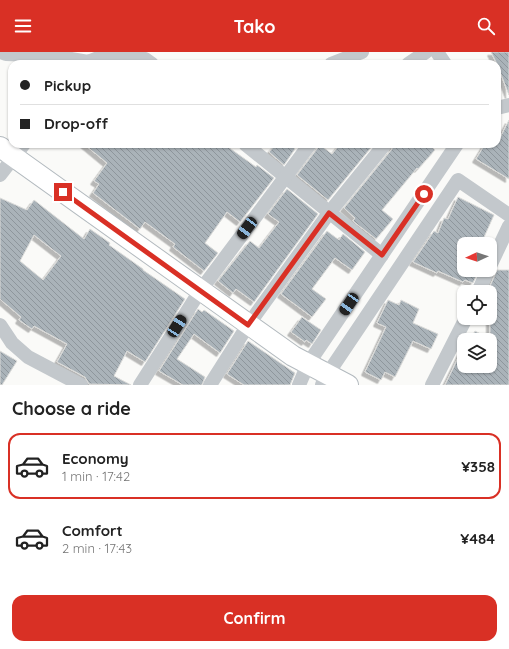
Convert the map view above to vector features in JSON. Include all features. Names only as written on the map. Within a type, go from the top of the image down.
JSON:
[{"type":"street","points":[[1,52],[6,54],[55,56],[73,60]]},
{"type":"street","points":[[341,60],[362,52]]},
{"type":"street","points":[[414,60],[426,52]]},
{"type":"street","points":[[94,60],[108,54],[125,53],[146,60]]},
{"type":"street","points":[[250,148],[382,255]]},
{"type":"street","points":[[140,385],[200,291],[307,148]]},
{"type":"street","points":[[210,385],[248,325],[329,213],[382,148]]},
{"type":"street","points":[[298,385],[308,364],[454,148]]},
{"type":"street","points":[[0,175],[12,149],[200,291],[248,325],[308,364],[324,380],[348,385]]},
{"type":"street","points":[[324,380],[458,180],[509,215]]},
{"type":"street","points":[[497,251],[509,226]]},
{"type":"street","points":[[0,325],[12,343],[28,357],[81,385]]},
{"type":"street","points":[[432,385],[462,325]]},
{"type":"building","points":[[491,52],[509,52],[509,95],[501,74],[501,60],[495,60]]},
{"type":"building","points":[[509,120],[509,179],[476,159],[483,148],[501,148],[501,136]]},
{"type":"building","points":[[89,148],[230,148],[256,167],[257,165],[274,178],[240,222],[227,212],[205,243],[218,253],[204,271],[173,247],[175,244],[145,222],[140,229],[93,193],[99,184],[94,181],[107,163]]},
{"type":"building","points":[[272,148],[295,149],[284,165],[269,152]]},
{"type":"building","points":[[318,148],[324,148],[332,154],[337,148],[371,148],[328,200],[297,175]]},
{"type":"building","points":[[433,148],[435,150],[418,169],[417,168],[382,210],[393,219],[376,239],[353,221],[355,218],[344,208],[392,149]]},
{"type":"building","points":[[287,189],[318,214],[254,302],[236,289],[233,293],[218,281],[250,241],[259,248],[279,222],[268,214]]},
{"type":"building","points":[[458,197],[494,215],[484,237],[457,237],[457,277],[476,277],[473,283],[465,280],[463,282],[438,271],[437,273],[413,262],[434,231],[438,233],[444,218],[448,219]]},
{"type":"building","points":[[0,198],[27,210],[34,200],[84,239],[90,229],[110,243],[109,245],[185,299],[145,362],[127,351],[114,376],[131,385],[89,384],[85,377],[57,362],[67,344],[34,326],[32,329],[19,320],[21,317],[0,299]],"holes":[[[34,235],[61,256],[43,280],[20,261]]]},
{"type":"building","points":[[327,231],[339,240],[343,234],[365,252],[352,270],[335,258],[312,289],[326,299],[312,317],[281,294]]},
{"type":"building","points":[[497,270],[509,270],[509,385],[445,385],[457,360],[457,373],[497,373],[497,333],[490,333],[490,325],[497,325],[497,285],[491,285],[494,277],[497,277]]},
{"type":"building","points":[[388,300],[399,305],[401,300],[419,309],[413,323],[438,334],[431,349],[413,341],[395,377],[385,372],[381,380],[365,372],[386,327],[377,323]]},
{"type":"building","points":[[198,309],[202,312],[204,310],[234,331],[220,353],[194,334],[177,359],[205,377],[202,385],[183,385],[159,371]]},
{"type":"building","points":[[302,317],[321,330],[312,344],[306,340],[305,342],[291,332]]},
{"type":"building","points":[[248,341],[295,373],[290,385],[244,385],[227,374]]},
{"type":"building","points":[[0,351],[17,361],[2,385],[0,385]]},
{"type":"route","points":[[63,192],[248,325],[329,213],[382,255],[424,194]]}]
